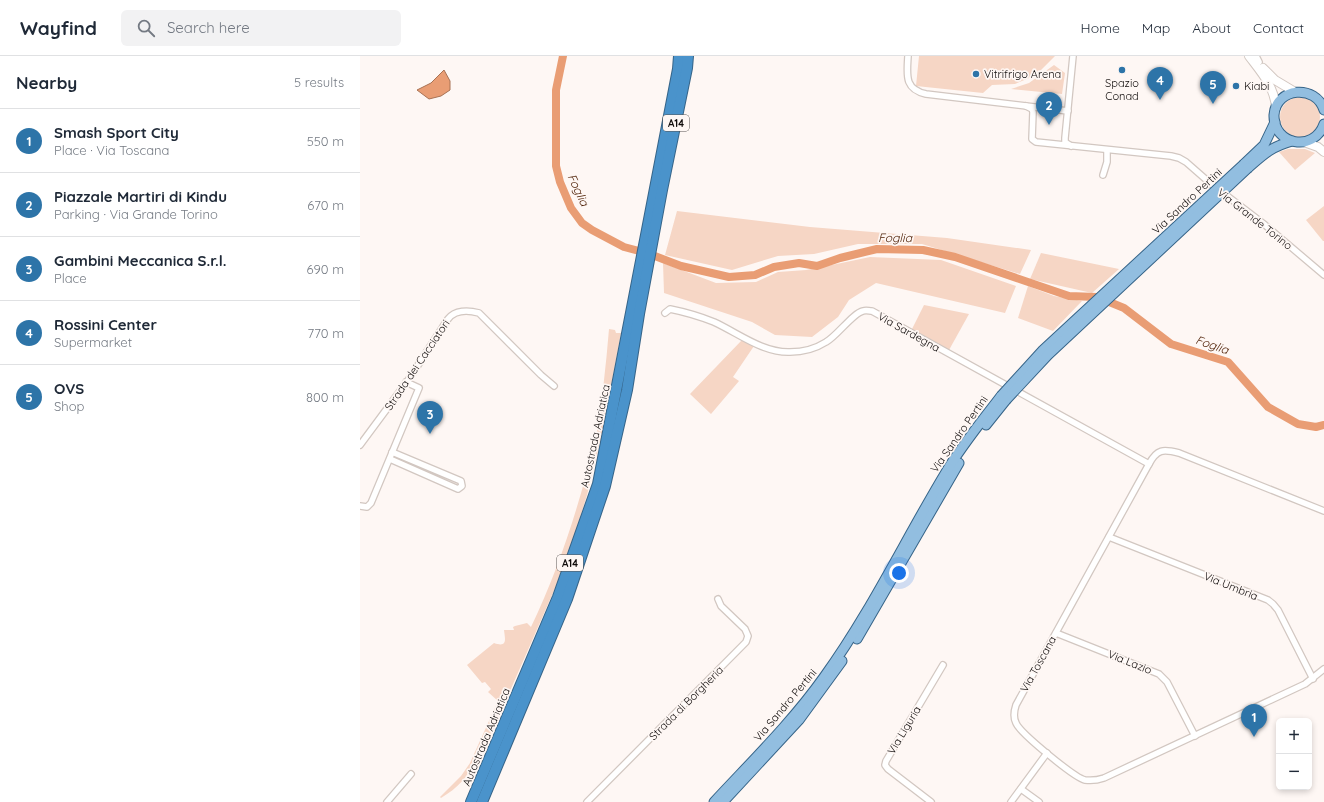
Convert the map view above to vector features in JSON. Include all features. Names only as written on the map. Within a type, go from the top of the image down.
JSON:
[{"type":"highway","name":"Autostrada Adriatica","points":[[471,802],[558,597],[598,484],[636,314],[679,56]]},
{"type":"highway","name":"Autostrada Adriatica","points":[[658,189],[687,68],[688,56]]},
{"type":"highway","name":"Autostrada Adriatica","points":[[482,802],[567,599],[605,486],[627,390],[636,314]]},
{"type":"main road","points":[[1249,56],[1274,92],[1276,107]]},
{"type":"main road","points":[[1256,58],[1275,80],[1282,86],[1295,92]]},
{"type":"main road","points":[[1324,110],[1320,102],[1320,95],[1306,92],[1295,92],[1284,97],[1276,107],[1274,114],[1275,122],[1280,134],[1292,141],[1304,142],[1324,152]]},
{"type":"main road","name":"Via Sandro Pertini","points":[[714,802],[795,715],[824,678],[856,629],[947,470],[967,440],[1004,398],[1246,166],[1264,145],[1275,122]]},
{"type":"main road","points":[[1304,142],[1315,137],[1324,129]]},
{"type":"main road","name":"Via Sandro Pertini","points":[[1246,166],[1278,145],[1292,141]]},
{"type":"main road","name":"Via Sandro Pertini","points":[[723,802],[799,720],[833,676],[864,629],[953,472],[1004,398]]},
{"type":"street","points":[[908,56],[907,76],[912,88],[918,92],[1068,110]]},
{"type":"street","points":[[1072,146],[1065,142],[1073,56]]},
{"type":"street","name":"Via Grande Torino","points":[[1026,106],[1032,109],[1033,112],[1031,135],[1033,141],[1171,156],[1182,160],[1265,225],[1323,274]]},
{"type":"street","points":[[1103,175],[1107,162],[1107,150]]},
{"type":"street","name":"Via Sardegna","points":[[665,313],[670,309],[694,314],[720,325],[759,345],[772,350],[789,352],[813,348],[826,342],[858,313],[862,311],[872,311],[1149,464]]},
{"type":"street","name":"Strada dei Cacciatori","points":[[360,446],[452,314],[464,312],[479,313],[554,386]]},
{"type":"street","points":[[360,506],[366,507],[371,503],[419,388],[406,382]]},
{"type":"street","name":"Via Toscana","points":[[1324,511],[1179,453],[1169,450],[1156,454],[1149,464],[1016,705],[1014,715],[1016,723],[1022,732],[1077,776],[1085,780],[1094,780],[1104,778],[1305,684],[1324,669]]},
{"type":"street","points":[[390,459],[458,489],[462,486],[461,481],[392,452]]},
{"type":"street","name":"Via Umbria","points":[[1109,537],[1268,600],[1278,610],[1313,679]]},
{"type":"street","name":"Strada di Borgheria","points":[[587,802],[746,642],[748,636],[745,629],[721,606],[718,599]]},
{"type":"street","name":"Via Lazio","points":[[1056,633],[1159,674],[1167,682],[1195,736]]},
{"type":"street","name":"Via Liguria","points":[[931,802],[888,769],[885,765],[943,665]]},
{"type":"street","points":[[1011,802],[1048,753]]},
{"type":"street","points":[[387,802],[411,774]]},
{"type":"street","points":[[1021,789],[1039,802]]},
{"type":"shaded area","name":"Vitrifrigo Arena","points":[[919,56],[1055,56],[1041,70],[1029,78],[1015,84],[992,85],[983,93],[916,86]]},
{"type":"shaded area","points":[[1054,65],[1065,73],[1062,94],[1011,89],[1029,83]]},
{"type":"shaded area","points":[[444,70],[450,81],[450,90],[441,96],[429,99],[417,90],[431,83]]},
{"type":"shaded area","points":[[1304,97],[1311,100],[1317,106],[1320,117],[1319,125],[1311,134],[1304,137],[1296,137],[1289,134],[1281,125],[1280,113],[1283,106],[1292,98]]},
{"type":"shaded area","points":[[1288,149],[1305,149],[1315,153],[1295,170],[1279,152]]},
{"type":"shaded area","points":[[1324,206],[1324,241],[1323,241],[1306,220]]},
{"type":"shaded area","points":[[677,211],[810,227],[947,238],[1031,250],[1020,274],[922,244],[858,244],[814,254],[778,256],[732,270],[665,255]]},
{"type":"shaded area","points":[[1041,253],[1119,269],[1092,293],[1030,279]]},
{"type":"shaded area","points":[[870,257],[941,260],[1016,286],[1005,313],[876,283],[849,300],[838,317],[812,337],[775,335],[752,322],[664,293],[663,263],[716,283],[756,282],[778,272],[806,270]]},
{"type":"shaded area","points":[[1028,286],[1054,296],[1082,301],[1053,331],[1018,318]]},
{"type":"shaded area","points":[[924,305],[969,314],[949,350],[912,329]]},
{"type":"shaded area","points":[[609,329],[615,330],[616,333],[621,333],[602,433],[587,495],[575,534],[556,586],[485,748],[461,783],[441,798],[440,797],[461,776],[470,763],[498,701],[488,692],[491,689],[485,682],[482,683],[467,665],[494,643],[504,643],[504,630],[514,630],[513,627],[527,623],[531,627],[547,591],[568,536],[596,438],[604,384]]},
{"type":"shaded area","points":[[742,340],[754,346],[733,377],[739,381],[711,414],[690,394]]},
{"type":"waterway","name":"Foglia","points":[[563,56],[556,90],[556,166],[560,182],[571,208],[582,223],[624,247],[647,253],[681,266],[729,277],[755,275],[774,267],[799,263],[817,266],[840,258],[877,249],[923,250],[955,257],[1069,296],[1097,297],[1124,308],[1171,344],[1228,362],[1268,407],[1298,424],[1316,427],[1324,425]]},
{"type":"place","name":"Spazio Conad","points":[[1122,70]]},
{"type":"place","name":"Vitrifrigo Arena","points":[[976,74]]},
{"type":"place","name":"Kiabi","points":[[1236,86]]},
{"type":"place","name":"Rossini Center","points":[[1160,100]]},
{"type":"place","name":"OVS","points":[[1213,104]]},
{"type":"place","name":"Piazzale Martiri di Kindu","points":[[1049,125]]},
{"type":"place","name":"Gambini Meccanica S.r.l.","points":[[430,434]]},
{"type":"place","name":"Smash Sport City","points":[[1254,737]]}]
